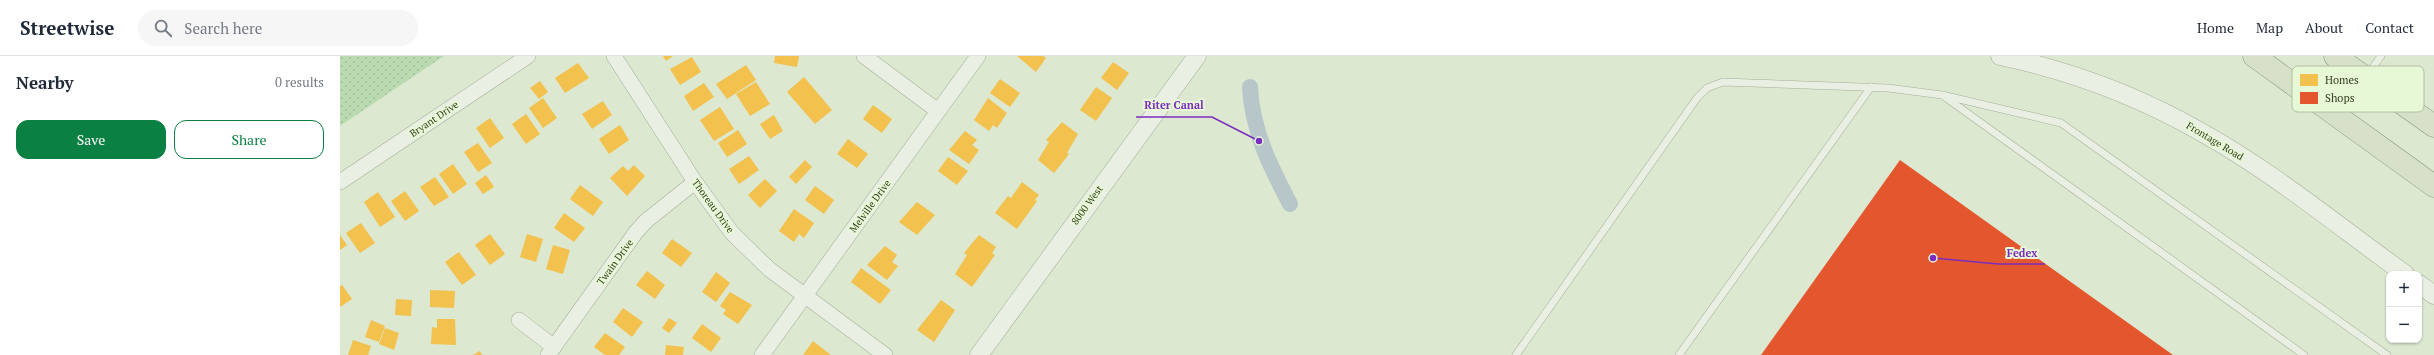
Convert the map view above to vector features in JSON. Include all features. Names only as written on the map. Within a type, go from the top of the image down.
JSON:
[{"type":"highway","points":[[2254,56],[2292,83]]},
{"type":"highway","points":[[2335,56],[2349,66]]},
{"type":"highway","points":[[2332,112],[2434,186]]},
{"type":"highway","points":[[2414,112],[2434,126]]},
{"type":"street","name":"Bryant Drive","points":[[340,182],[528,56]]},
{"type":"street","name":"Thoreau Drive","points":[[614,56],[695,182],[732,233],[769,269],[885,355]]},
{"type":"street","points":[[864,56],[938,111]]},
{"type":"street","name":"Melville Drive","points":[[762,355],[978,56]]},
{"type":"street","name":"8000 West","points":[[978,355],[1197,56]]},
{"type":"street","name":"Frontage Road","points":[[2000,56],[2059,70],[2095,83],[2148,104],[2194,128],[2255,166],[2401,271]]},
{"type":"street","name":"Twain Drive","points":[[551,351],[636,232],[646,221],[695,182]]},
{"type":"street","points":[[2422,286],[2434,295]]},
{"type":"street","points":[[519,320],[551,351]]},
{"type":"lane","points":[[2374,66],[2381,56]]},
{"type":"lane","points":[[1516,355],[1697,98],[1707,88],[1723,82],[1870,87],[1942,95],[2061,123],[2387,355]]},
{"type":"lane","points":[[1679,355],[1870,87]]},
{"type":"lane","points":[[1942,95],[2304,355]]},
{"type":"green space","points":[[340,56],[444,56],[340,126]]},
{"type":"building: Homes","points":[[663,56],[673,56],[666,61]]},
{"type":"building: Homes","points":[[775,56],[799,56],[797,67],[774,63]]},
{"type":"building: Homes","points":[[1017,56],[1043,56],[1046,58],[1036,72]]},
{"type":"building: Homes","points":[[692,57],[701,72],[680,85],[670,69]]},
{"type":"building: Homes","points":[[1113,62],[1129,73],[1117,90],[1101,78]]},
{"type":"building: Homes","points":[[578,63],[589,78],[565,93],[555,78]]},
{"type":"building: Homes","points":[[746,65],[756,80],[727,99],[716,84]]},
{"type":"building: Homes","points":[[804,77],[832,110],[815,124],[787,92]]},
{"type":"building: Homes","points":[[1000,79],[1020,93],[1010,107],[990,93]]},
{"type":"building: Homes","points":[[540,81],[548,92],[539,99],[530,88]]},
{"type":"building: Homes","points":[[756,82],[770,104],[750,116],[736,94]]},
{"type":"building: Homes","points":[[704,83],[714,97],[693,111],[684,96]]},
{"type":"building: Homes","points":[[1096,87],[1112,98],[1096,121],[1080,110]]},
{"type":"building: Homes","points":[[543,98],[557,118],[543,128],[529,108]]},
{"type":"building: Homes","points":[[988,98],[1007,113],[997,128],[993,125],[989,131],[974,120]]},
{"type":"building: Homes","points":[[603,101],[612,115],[592,129],[582,114]]},
{"type":"building: Homes","points":[[873,105],[892,119],[882,133],[863,119]]},
{"type":"building: Homes","points":[[720,107],[734,129],[714,141],[700,120]]},
{"type":"building: Homes","points":[[526,114],[540,134],[526,144],[512,124]]},
{"type":"building: Homes","points":[[774,115],[783,131],[770,139],[760,124]]},
{"type":"building: Homes","points":[[490,118],[504,138],[490,148],[476,128]]},
{"type":"building: Homes","points":[[1062,122],[1078,134],[1067,153],[1069,154],[1054,173],[1038,160],[1049,142],[1046,140]]},
{"type":"building: Homes","points":[[620,125],[629,140],[609,154],[599,139]]},
{"type":"building: Homes","points":[[738,130],[747,144],[727,157],[718,143]]},
{"type":"building: Homes","points":[[965,131],[977,140],[972,145],[979,150],[969,164],[949,150]]},
{"type":"building: Homes","points":[[848,139],[868,154],[857,168],[837,154]]},
{"type":"building: Homes","points":[[478,143],[492,163],[478,172],[464,152]]},
{"type":"building: Homes","points":[[749,156],[759,170],[739,184],[729,169]]},
{"type":"building: Homes","points":[[948,157],[968,171],[957,185],[938,171]]},
{"type":"building: Homes","points":[[805,160],[812,167],[796,184],[789,177]]},
{"type":"building: Homes","points":[[453,164],[467,184],[453,194],[439,174]]},
{"type":"building: Homes","points":[[634,165],[645,176],[627,196],[610,178],[623,166],[628,171]]},
{"type":"building: Homes","points":[[486,175],[494,187],[483,194],[475,183]]},
{"type":"building: Homes","points":[[435,177],[449,197],[434,206],[420,187]]},
{"type":"building: Homes","points":[[765,179],[777,191],[760,208],[748,195]]},
{"type":"building: Homes","points":[[1022,182],[1039,195],[1035,200],[1037,201],[1017,229],[995,213],[1008,196],[1011,198]]},
{"type":"building: Homes","points":[[580,185],[603,202],[593,216],[570,199]]},
{"type":"building: Homes","points":[[815,186],[834,200],[824,214],[805,200]]},
{"type":"building: Homes","points":[[405,191],[419,211],[405,221],[391,201]]},
{"type":"building: Homes","points":[[378,192],[395,217],[380,227],[364,202]]},
{"type":"building: Homes","points":[[917,202],[935,215],[917,235],[899,222]]},
{"type":"building: Homes","points":[[794,209],[814,223],[804,238],[799,234],[794,242],[779,231]]},
{"type":"building: Homes","points":[[564,213],[585,228],[574,242],[554,228]]},
{"type":"building: Homes","points":[[361,223],[375,243],[360,253],[346,233]]},
{"type":"building: Homes","points":[[490,234],[505,254],[490,265],[475,245]]},
{"type":"building: Homes","points":[[527,234],[543,239],[536,262],[520,257]]},
{"type":"building: Homes","points":[[340,235],[347,245],[340,250]]},
{"type":"building: Homes","points":[[979,235],[996,247],[992,253],[995,255],[972,287],[955,274],[967,255],[964,253]]},
{"type":"building: Homes","points":[[672,239],[692,253],[681,267],[662,253]]},
{"type":"building: Homes","points":[[553,245],[570,250],[563,274],[546,269]]},
{"type":"building: Homes","points":[[885,246],[897,255],[892,262],[898,266],[887,280],[867,265]]},
{"type":"building: Homes","points":[[459,252],[476,275],[462,285],[445,262]]},
{"type":"building: Homes","points":[[861,268],[891,290],[880,304],[851,282]]},
{"type":"building: Homes","points":[[647,271],[665,285],[655,299],[636,285]]},
{"type":"building: Homes","points":[[716,272],[730,283],[716,302],[702,292]]},
{"type":"building: Homes","points":[[342,285],[352,299],[340,307],[340,286]]},
{"type":"building: Homes","points":[[430,290],[455,291],[454,308],[430,307]]},
{"type":"building: Homes","points":[[730,292],[752,305],[738,324],[723,314],[726,310],[720,306]]},
{"type":"building: Homes","points":[[396,299],[412,300],[411,316],[395,315]]},
{"type":"building: Homes","points":[[941,300],[955,310],[934,342],[917,330]]},
{"type":"building: Homes","points":[[623,308],[643,322],[632,337],[613,322]]},
{"type":"building: Homes","points":[[669,318],[677,323],[669,333],[662,328]]},
{"type":"building: Homes","points":[[437,319],[455,319],[456,345],[431,344],[432,327],[437,328]]},
{"type":"building: Homes","points":[[371,320],[385,326],[379,342],[365,337]]},
{"type":"building: Homes","points":[[702,324],[721,338],[711,352],[692,338]]},
{"type":"building: Homes","points":[[385,328],[399,333],[394,350],[379,344]]},
{"type":"building: Homes","points":[[605,333],[625,347],[619,355],[605,355],[594,347]]},
{"type":"building: Homes","points":[[353,340],[371,346],[368,355],[348,355]]},
{"type":"building: Homes","points":[[813,341],[831,355],[803,355]]},
{"type":"building: Homes","points":[[666,345],[684,347],[683,355],[665,355]]},
{"type":"building: Homes","points":[[480,351],[482,355],[473,355]]},
{"type":"building: Shops","points":[[1900,160],[2173,355],[1761,355]]},
{"type":"waterway","points":[[1250,87],[1251,103],[1258,133],[1269,162],[1290,204]]},
{"type":"place","name":"Riter Canal","points":[[1259,141]]},
{"type":"place","name":"Fedex","points":[[1933,258]]}]
